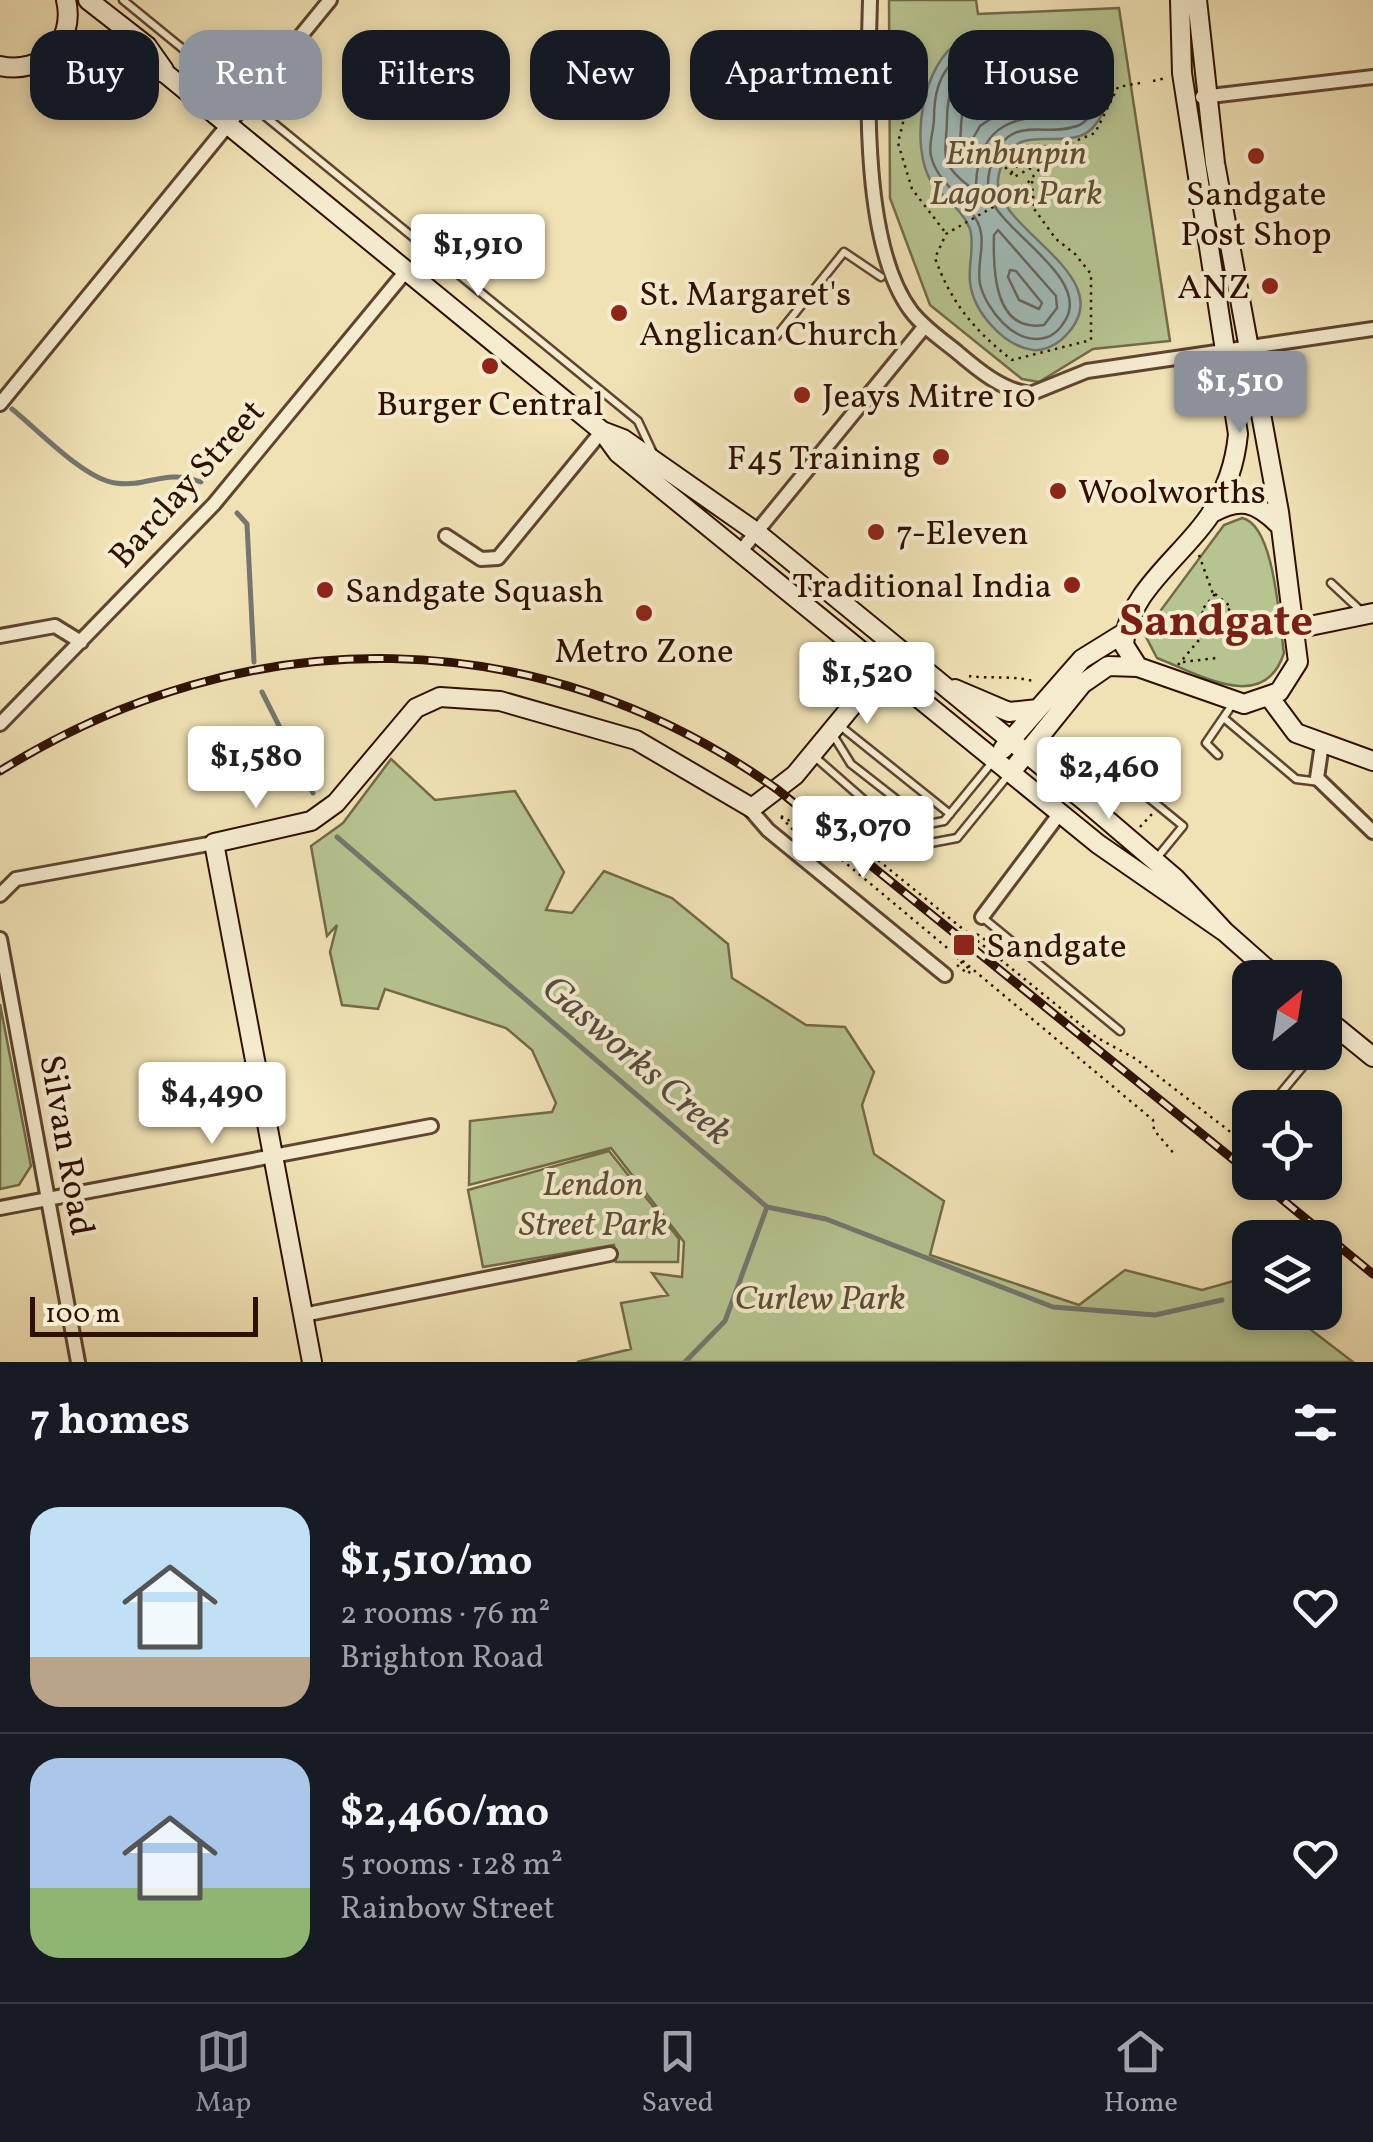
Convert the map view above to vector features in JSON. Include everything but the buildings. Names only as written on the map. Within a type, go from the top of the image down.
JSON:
[{"type":"main road","points":[[65,30],[69,20],[66,0]]},
{"type":"main road","points":[[88,0],[146,46],[166,74]]},
{"type":"main road","points":[[1138,666],[1124,645],[1133,610],[1212,513],[1233,472],[1238,434],[1186,100],[1180,0]]},
{"type":"main road","points":[[995,759],[1017,747],[1094,672],[1108,666],[1138,666],[1229,710],[1270,698],[1288,683],[1298,662],[1206,96],[1197,0]]},
{"type":"main road","points":[[5,69],[30,64]]},
{"type":"main road","points":[[159,70],[602,431],[618,453],[1060,813],[1142,877],[1225,932]]},
{"type":"main road","points":[[602,431],[623,439],[756,532],[1155,860],[1257,960]]},
{"type":"main road","points":[[1212,513],[1232,502],[1246,502],[1260,507],[1278,524]]},
{"type":"main road","points":[[1289,624],[1370,614]]},
{"type":"main road","points":[[1011,772],[1017,747],[1038,709],[1082,658],[1124,633]]},
{"type":"main road","points":[[312,1362],[214,843],[292,829],[311,821],[336,804],[416,708],[440,697],[500,701],[636,740],[699,774],[749,808],[786,784],[899,650]]},
{"type":"main road","points":[[940,685],[1009,712],[1038,709]]},
{"type":"main road","points":[[1270,698],[1287,726],[1322,744],[1373,761]]},
{"type":"main road","points":[[1342,1037],[1373,1058]]},
{"type":"street","points":[[306,30],[330,0]]},
{"type":"street","points":[[870,0],[874,199],[900,293],[925,326],[997,382],[1030,394],[1087,371],[1373,329]]},
{"type":"street","points":[[1186,100],[1373,77]]},
{"type":"street","points":[[0,404],[233,120]]},
{"type":"street","name":"Barclay Street","points":[[0,724],[214,504],[406,271]]},
{"type":"street","points":[[740,552],[925,326]]},
{"type":"street","points":[[446,536],[481,559],[498,558],[602,431]]},
{"type":"street","points":[[0,636],[55,626],[81,642]]},
{"type":"street","points":[[1322,744],[1315,769],[1320,782],[1373,832]]},
{"type":"street","points":[[749,808],[768,830],[945,975]]},
{"type":"street","points":[[974,920],[1060,813]]},
{"type":"street","points":[[1,892],[16,878],[214,843]]},
{"type":"street","name":"Silvan Road","points":[[0,939],[78,1362]]},
{"type":"street","points":[[0,1208],[432,1126]]},
{"type":"street","points":[[303,1315],[610,1254]]},
{"type":"lane","points":[[123,0],[179,46]]},
{"type":"lane","points":[[270,120],[638,421],[654,460]]},
{"type":"lane","points":[[771,343],[844,252],[880,277]]},
{"type":"lane","points":[[1331,583],[1370,614]]},
{"type":"lane","points":[[1218,755],[1206,743],[1229,710],[1296,780],[1320,782]]},
{"type":"lane","points":[[835,728],[851,764],[919,820],[935,824],[950,814],[995,759]]},
{"type":"lane","points":[[835,728],[950,814]]},
{"type":"lane","points":[[813,755],[896,828],[926,844],[957,838],[1011,772]]},
{"type":"lane","points":[[1139,790],[1183,826],[1142,877]]},
{"type":"lane","points":[[974,920],[1120,1031]]},
{"type":"lane","points":[[1283,1090],[1299,1070]]},
{"type":"path","points":[[1153,80],[1176,76]]},
{"type":"path","points":[[1010,173],[1039,144],[1056,149],[1087,140],[1118,86],[1140,83]]},
{"type":"path","points":[[904,120],[898,143],[912,189],[946,234]]},
{"type":"path","points":[[1024,149],[1015,150],[1004,167],[1014,177],[1026,174],[1033,167],[1032,157]]},
{"type":"path","points":[[1021,191],[1091,274],[1091,340],[1012,361],[978,334],[946,290],[936,258],[946,234],[1021,191],[1056,149]]},
{"type":"path","points":[[1032,180],[1034,208]]},
{"type":"path","points":[[927,255],[936,258]]},
{"type":"path","points":[[1192,550],[1202,558],[1214,596],[1231,608],[1217,624],[1201,611],[1214,596]]},
{"type":"path","points":[[1227,612],[1289,624]]},
{"type":"path","points":[[1175,671],[1214,622]]},
{"type":"path","points":[[1179,663],[1216,658]]},
{"type":"path","points":[[958,674],[1035,682]]},
{"type":"path","points":[[1140,828],[1158,806]]},
{"type":"path","points":[[820,812],[1096,1037],[1136,1060],[1232,1133]]},
{"type":"path","points":[[780,816],[805,829],[1153,1120],[1154,1130],[1176,1156]]},
{"type":"path","points":[[951,950],[946,956],[968,974],[972,970],[957,959],[978,934],[991,944],[994,941],[974,920],[962,928]]},
{"type":"green space","name":"Einbunpin Lagoon Park","points":[[889,0],[976,0],[978,14],[1119,8],[1170,341],[1093,349],[1039,382],[1022,379],[930,305],[890,198],[890,120],[928,120],[928,30],[889,30]]},
{"type":"green space","points":[[1242,518],[1262,538],[1268,556],[1284,653],[1275,672],[1262,682],[1246,686],[1210,680],[1157,658],[1144,633],[1224,525]]},
{"type":"green space","name":"Curlew Park","points":[[391,759],[435,800],[515,791],[564,872],[546,910],[572,913],[604,871],[672,898],[728,944],[732,978],[806,1025],[845,1027],[874,1072],[862,1105],[874,1154],[944,1201],[930,1255],[1079,1305],[1125,1270],[1202,1290],[1232,1282],[1232,1330],[1311,1330],[1353,1362],[577,1362],[631,1349],[621,1303],[668,1295],[652,1273],[682,1277],[684,1242],[611,1148],[469,1185],[470,1121],[552,1112],[556,1103],[532,1050],[506,1028],[385,989],[378,1009],[342,1005],[330,952],[337,925],[327,936],[311,846],[343,823]]},
{"type":"green space","points":[[0,1004],[31,1166],[19,1185],[0,1189]]},
{"type":"green space","name":"Lendon Street Park","points":[[609,1151],[679,1239],[678,1262],[616,1262],[614,1245],[483,1267],[468,1190]]},
{"type":"water","points":[[948,51],[948,120],[1098,120],[1080,136],[1035,139],[1016,145],[1008,152],[1000,171],[999,190],[1010,211],[1060,263],[1074,281],[1080,300],[1077,320],[1052,346],[1033,350],[1011,342],[983,315],[972,293],[970,229],[932,183],[921,149],[922,120],[928,120],[928,85]]},
{"type":"waterway","points":[[12,409],[75,463],[103,479],[127,484],[166,477],[201,482]]},
{"type":"waterway","name":"Gasworks Creek","points":[[237,513],[247,524],[254,662]]},
{"type":"waterway","name":"Gasworks Creek","points":[[262,692],[313,793]]},
{"type":"waterway","name":"Gasworks Creek","points":[[337,837],[767,1207],[826,1219],[1053,1307],[1155,1315],[1222,1300]]},
{"type":"waterway","name":"Gasworks Creek","points":[[685,1362],[725,1321],[767,1207]]},
{"type":"railway","points":[[0,771],[95,721],[192,685],[292,664],[392,659],[492,668],[591,693],[686,734],[778,790],[1232,1158]]},
{"type":"railway","points":[[1283,1200],[1373,1274]]},
{"type":"place","name":"Sandgate Post Shop","points":[[1256,156]]},
{"type":"place","name":"ANZ","points":[[1270,286]]},
{"type":"place","name":"St. Margaret's Anglican Church","points":[[619,313]]},
{"type":"place","name":"Burger Central","points":[[490,366]]},
{"type":"place","name":"Jeays Mitre 10","points":[[802,395]]},
{"type":"place","name":"F45 Training","points":[[941,457]]},
{"type":"place","name":"Woolworths","points":[[1058,491]]},
{"type":"place","name":"7-Eleven","points":[[876,532]]},
{"type":"place","name":"Traditional India","points":[[1072,585]]},
{"type":"place","name":"Sandgate Squash","points":[[325,590]]},
{"type":"place","name":"Metro Zone","points":[[644,613]]},
{"type":"place","name":"Sandgate","points":[[964,945]]},
{"type":"district","name":"Sandgate","points":[[1216,619]]}]
